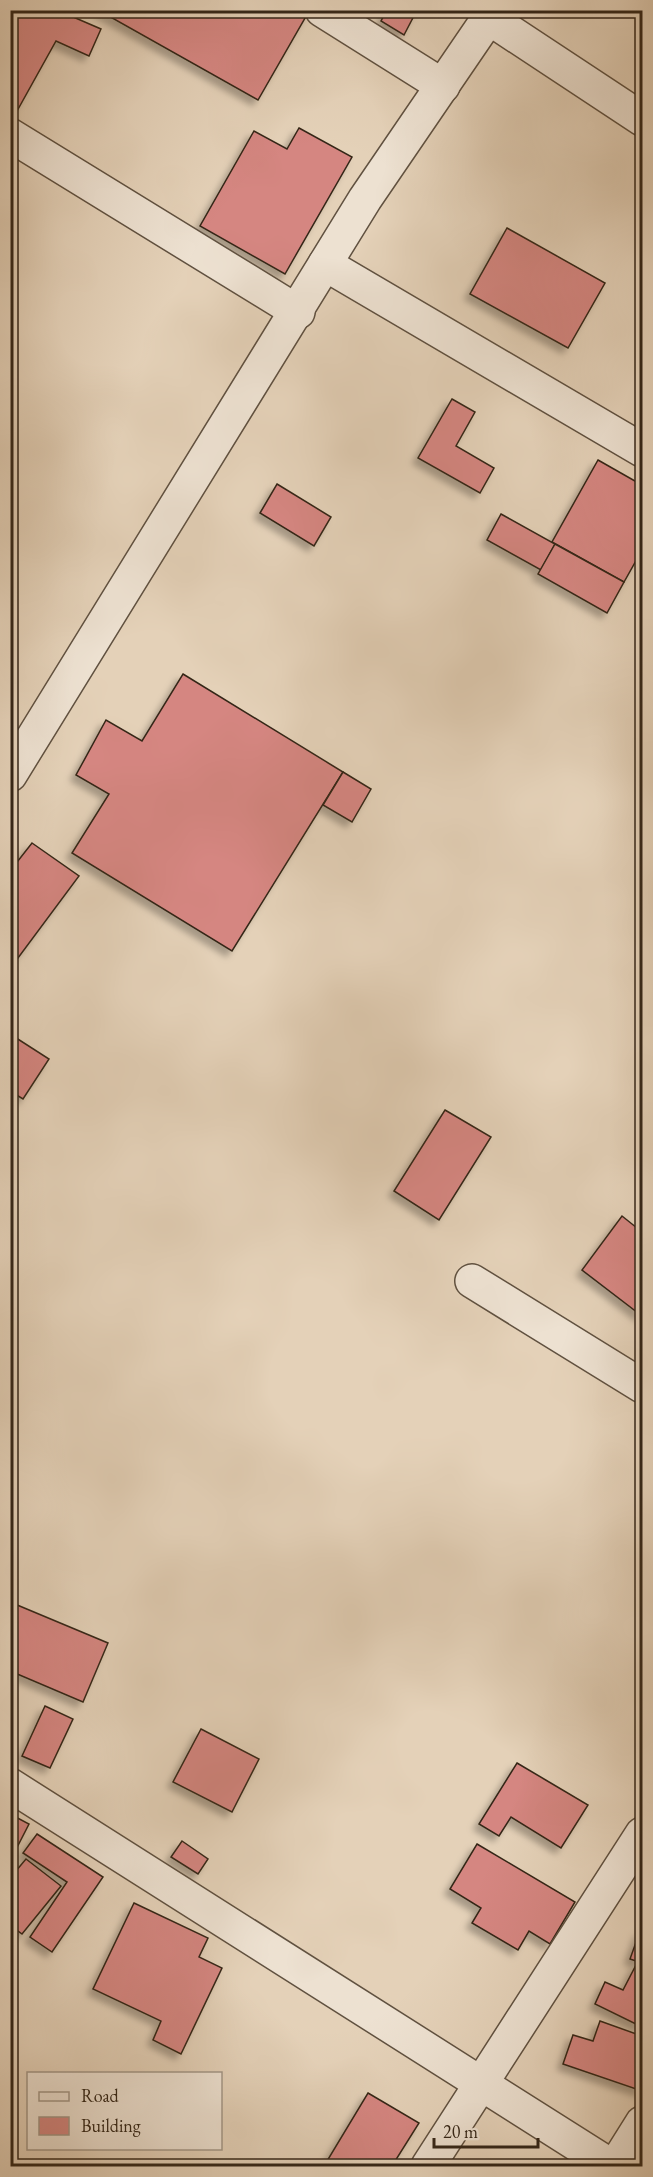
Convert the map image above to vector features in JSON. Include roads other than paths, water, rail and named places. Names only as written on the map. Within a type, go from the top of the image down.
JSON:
[{"type":"street","points":[[322,10],[442,86]]},
{"type":"street","points":[[10,775],[298,312],[365,199],[491,14],[642,119]]},
{"type":"street","points":[[10,135],[298,312]]},
{"type":"street","points":[[325,264],[642,450]]},
{"type":"street","points":[[472,1281],[642,1386]]},
{"type":"street","points":[[10,1785],[613,2166],[642,2123]]},
{"type":"street","points":[[428,2166],[642,1834]]}]
